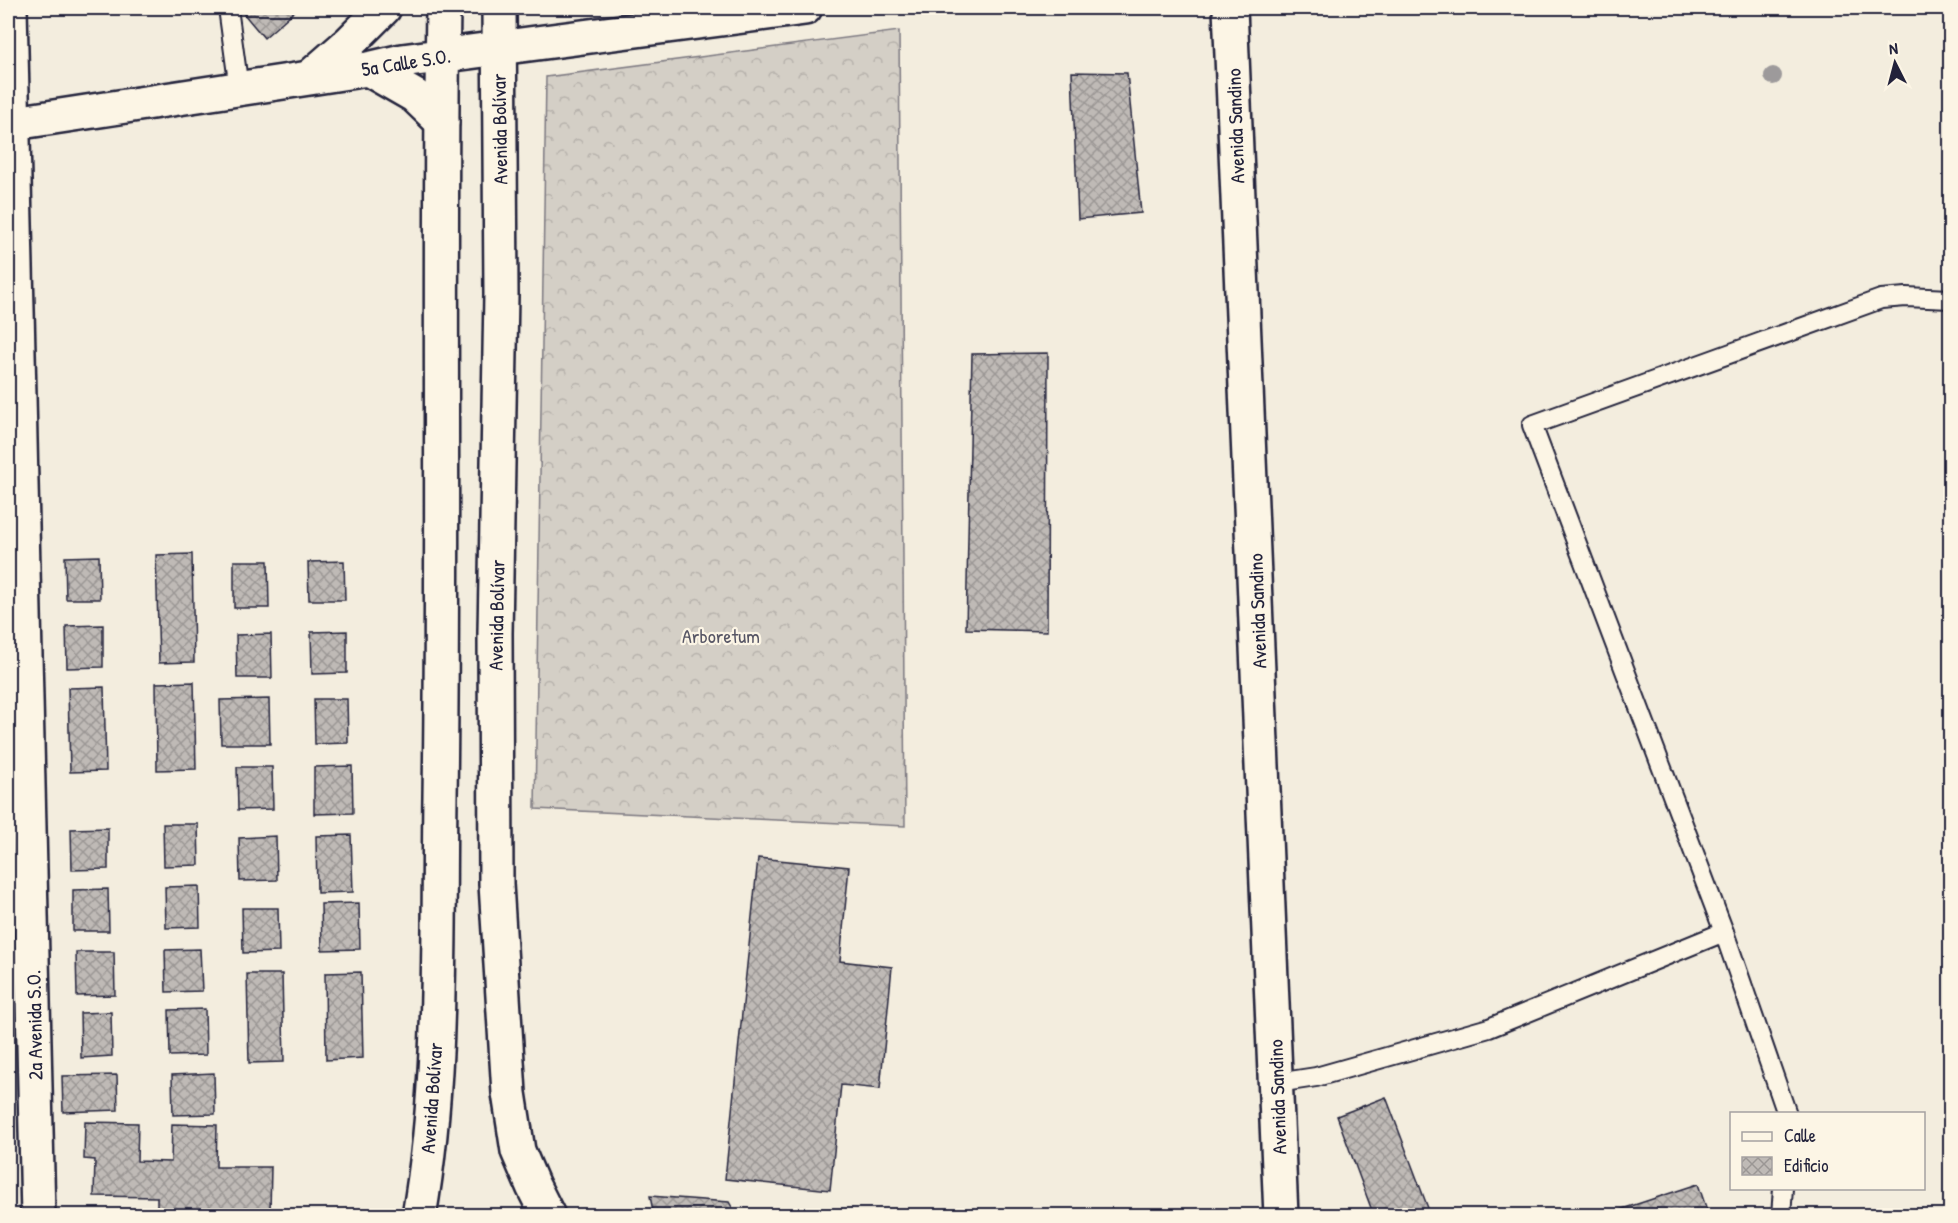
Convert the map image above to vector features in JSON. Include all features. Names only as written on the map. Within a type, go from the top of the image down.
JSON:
[{"type":"main road","name":"2a Avenida S.O.","points":[[10,8],[10,123],[38,1215]]},
{"type":"main road","points":[[310,77],[384,8]]},
{"type":"main road","name":"Avenida Bolívar","points":[[419,1215],[432,1114],[437,1015],[442,661],[443,8]]},
{"type":"main road","name":"Avenida Bolívar","points":[[499,8],[501,294],[495,633],[495,884],[508,1093],[518,1151],[532,1186],[548,1215]]},
{"type":"main road","name":"5a Calle S.O.","points":[[10,123],[721,13],[805,8]]},
{"type":"main road","name":"Avenida Sandino","points":[[1230,8],[1281,1215]]},
{"type":"main road","points":[[368,69],[415,96],[442,122]]},
{"type":"lane","points":[[228,8],[239,89]]},
{"type":"lane","points":[[1787,1112],[1725,932],[1532,425],[1881,299],[1950,298]]},
{"type":"lane","points":[[1277,1083],[1316,1077],[1489,1028],[1725,932]]},
{"type":"lane","points":[[1781,1215],[1783,1190]]},
{"type":"green space","name":"Arboretum","points":[[899,31],[905,826],[535,809],[546,77]]},
{"type":"building","points":[[239,8],[298,8],[264,38]]},
{"type":"building","points":[[1072,72],[1127,73],[1141,213],[1078,219]]},
{"type":"building","points":[[1048,353],[1047,631],[966,629],[972,354]]},
{"type":"building","points":[[192,554],[194,662],[159,663],[156,555]]},
{"type":"building","points":[[99,556],[100,599],[66,599],[65,557]]},
{"type":"building","points":[[234,561],[268,561],[269,608],[234,608]]},
{"type":"building","points":[[344,561],[345,600],[309,600],[308,562]]},
{"type":"building","points":[[103,625],[103,667],[67,668],[66,626]]},
{"type":"building","points":[[347,631],[347,673],[312,674],[311,632]]},
{"type":"building","points":[[271,634],[272,678],[237,678],[236,635]]},
{"type":"building","points":[[194,682],[196,769],[157,770],[156,683]]},
{"type":"building","points":[[104,687],[106,771],[70,772],[68,688]]},
{"type":"building","points":[[269,699],[270,744],[221,744],[220,700]]},
{"type":"building","points":[[314,699],[347,699],[348,743],[315,744]]},
{"type":"building","points":[[352,766],[353,813],[314,814],[314,767]]},
{"type":"building","points":[[237,767],[272,767],[273,809],[238,810]]},
{"type":"building","points":[[163,824],[198,824],[199,865],[164,866]]},
{"type":"building","points":[[108,828],[108,869],[72,870],[71,829]]},
{"type":"building","points":[[351,835],[353,892],[317,893],[316,836]]},
{"type":"building","points":[[276,836],[277,880],[240,881],[239,838]]},
{"type":"building","points":[[758,858],[849,867],[840,961],[892,967],[880,1089],[841,1085],[830,1190],[725,1179]]},
{"type":"building","points":[[199,886],[200,927],[166,928],[165,887]]},
{"type":"building","points":[[108,889],[109,931],[73,931],[73,890]]},
{"type":"building","points":[[359,903],[360,949],[322,950],[321,904]]},
{"type":"building","points":[[242,908],[278,908],[279,952],[243,953]]},
{"type":"building","points":[[200,949],[202,991],[166,992],[165,950]]},
{"type":"building","points":[[76,952],[114,952],[115,995],[77,996]]},
{"type":"building","points":[[361,972],[363,1058],[326,1060],[325,973]]},
{"type":"building","points":[[247,974],[282,974],[284,1062],[249,1063]]},
{"type":"building","points":[[205,1009],[206,1055],[170,1056],[169,1010]]},
{"type":"building","points":[[111,1012],[112,1056],[81,1058],[80,1013]]},
{"type":"building","points":[[214,1073],[215,1114],[173,1115],[172,1075]]},
{"type":"building","points":[[117,1075],[118,1110],[63,1112],[62,1076]]},
{"type":"building","points":[[1386,1097],[1431,1216],[1374,1216],[1337,1116]]},
{"type":"building","points":[[85,1122],[138,1123],[137,1161],[171,1162],[172,1124],[217,1125],[216,1167],[271,1167],[270,1211],[157,1209],[157,1197],[94,1196],[95,1160],[84,1159]]},
{"type":"building","points":[[1698,1184],[1709,1216],[1601,1216]]},
{"type":"building","points":[[650,1196],[729,1202],[737,1216],[654,1216]]}]
